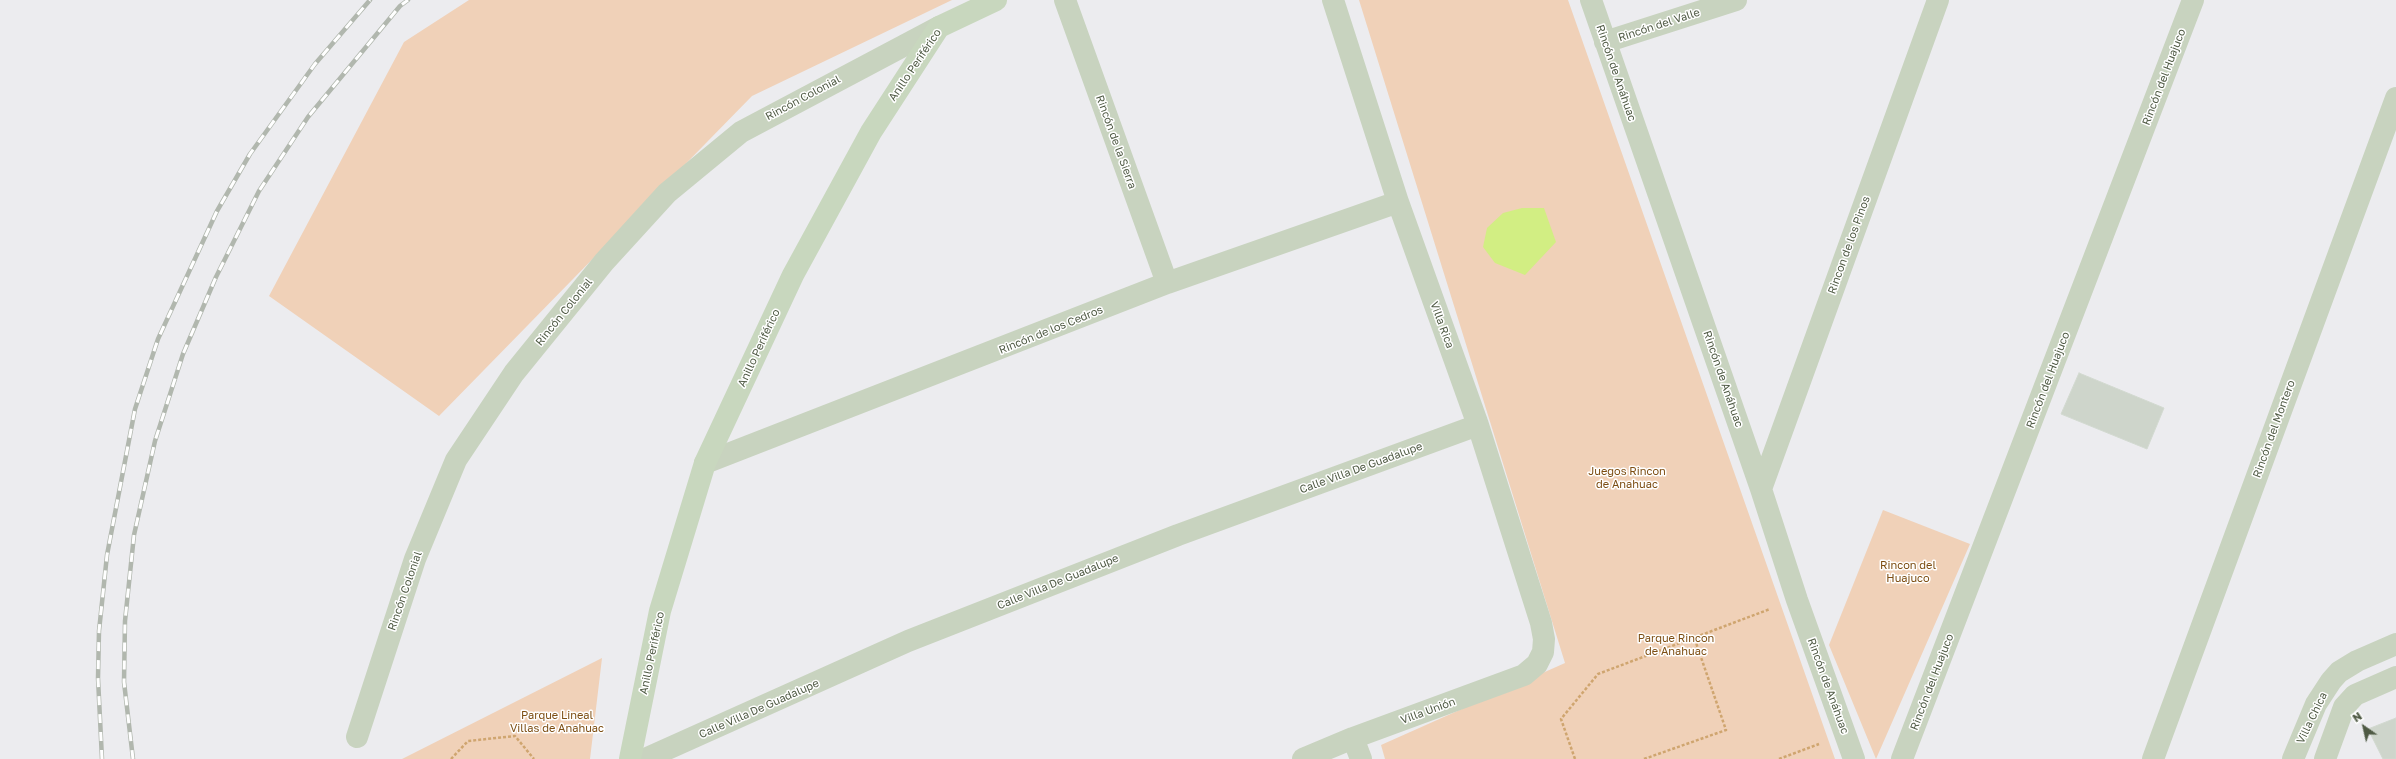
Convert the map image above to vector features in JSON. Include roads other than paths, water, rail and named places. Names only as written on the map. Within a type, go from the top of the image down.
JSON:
[{"type":"street","name":"Anillo Periférico","points":[[630,759],[660,611],[705,463],[793,275],[871,132],[939,27],[996,0]]},
{"type":"street","name":"Rincón de la Sierra","points":[[1065,0],[1167,283]]},
{"type":"street","name":"Villa Rica","points":[[1333,0],[1398,202],[1478,425],[1541,623],[1544,639],[1543,652]]},
{"type":"street","name":"Rincón de Anáhuac","points":[[1591,0],[1761,489],[1797,600],[1854,759]]},
{"type":"street","name":"Rincón del Valle","points":[[1605,42],[1736,0]]},
{"type":"street","name":"Rincon de los Pinos","points":[[1761,489],[1938,0]]},
{"type":"street","name":"Rincón del Huajuco","points":[[1902,759],[2193,0]]},
{"type":"street","name":"Rincón Colonial","points":[[357,737],[414,559],[456,460],[514,373],[604,262],[667,193],[741,132],[939,27]]},
{"type":"street","name":"Rincón del Montero","points":[[2153,759],[2396,98]]},
{"type":"street","name":"Rincón de los Cedros","points":[[705,463],[1167,283],[1398,202]]},
{"type":"street","name":"Calle Villa De Guadalupe","points":[[645,759],[908,641],[1178,535],[1478,425]]},
{"type":"street","name":"Villa Chica","points":[[2293,759],[2316,704],[2331,681],[2339,672],[2357,661],[2396,644]]},
{"type":"street","name":"Villa Unión","points":[[1303,759],[1353,738],[1524,675],[1536,664],[1543,652]]},
{"type":"street","points":[[2325,759],[2344,707],[2355,695],[2396,677]]},
{"type":"street","points":[[2331,681],[2355,695]]},
{"type":"street","points":[[1353,738],[1361,759]]},
{"type":"railway","points":[[102,759],[98,678],[99,631],[107,555],[135,409],[158,339],[217,211],[250,154],[315,64],[370,0]]},
{"type":"railway","points":[[133,759],[124,682],[125,621],[134,535],[155,441],[183,354],[216,277],[259,191],[308,117],[400,6],[408,0]]},
{"type":"park label","name":"Juegos Rincon de Anahuac","points":[[1627,478]]},
{"type":"park label","name":"Rincon del Huajuco","points":[[1908,572]]},
{"type":"park label","name":"Parque Rincon de Anahuac","points":[[1676,645]]},
{"type":"park label","name":"Parque Lineal Villas de Anahuac","points":[[557,722]]}]
